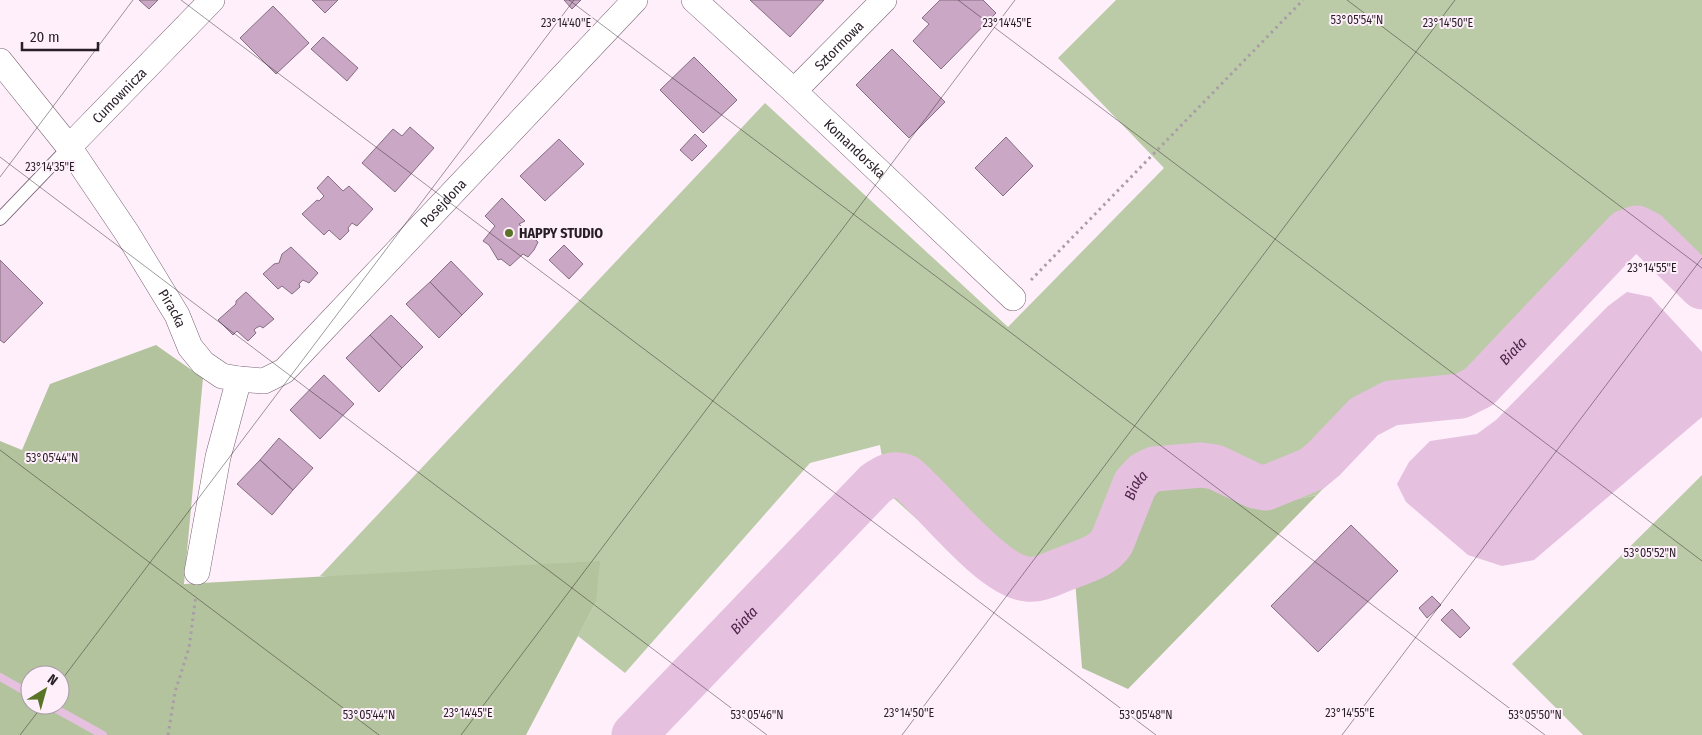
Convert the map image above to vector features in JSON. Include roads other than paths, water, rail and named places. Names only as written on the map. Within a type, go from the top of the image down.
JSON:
[{"type":"street","name":"Cumownicza","points":[[69,147],[212,0]]},
{"type":"street","name":"Posejdona","points":[[239,379],[264,381],[284,371],[635,0]]},
{"type":"street","name":"Komandorska","points":[[694,0],[794,91],[1013,298]]},
{"type":"street","name":"Sztormowa","points":[[794,91],[884,0]]},
{"type":"street","name":"Piracka","points":[[0,61],[69,147],[128,233],[172,307],[190,347],[203,364],[222,376],[239,379]]},
{"type":"street","points":[[197,572],[218,457],[239,379]]},
{"type":"lane","points":[[0,219],[69,147]]},
{"type":"waterway","name":"Biała","points":[[634,735],[875,484],[886,477],[893,475],[906,477],[964,536],[997,565],[1027,579],[1037,579],[1092,558],[1108,547],[1112,542],[1135,484],[1144,474],[1154,469],[1201,465],[1215,467],[1255,486],[1266,488],[1312,469],[1364,417],[1391,403],[1461,396],[1479,387],[1626,232],[1637,228],[1647,233],[1702,287]]},
{"type":"waterway","points":[[0,677],[20,688]]},
{"type":"waterway","points":[[67,715],[103,735]]},
{"type":"place","name":"HAPPY STUDIO","points":[[509,233]]}]
